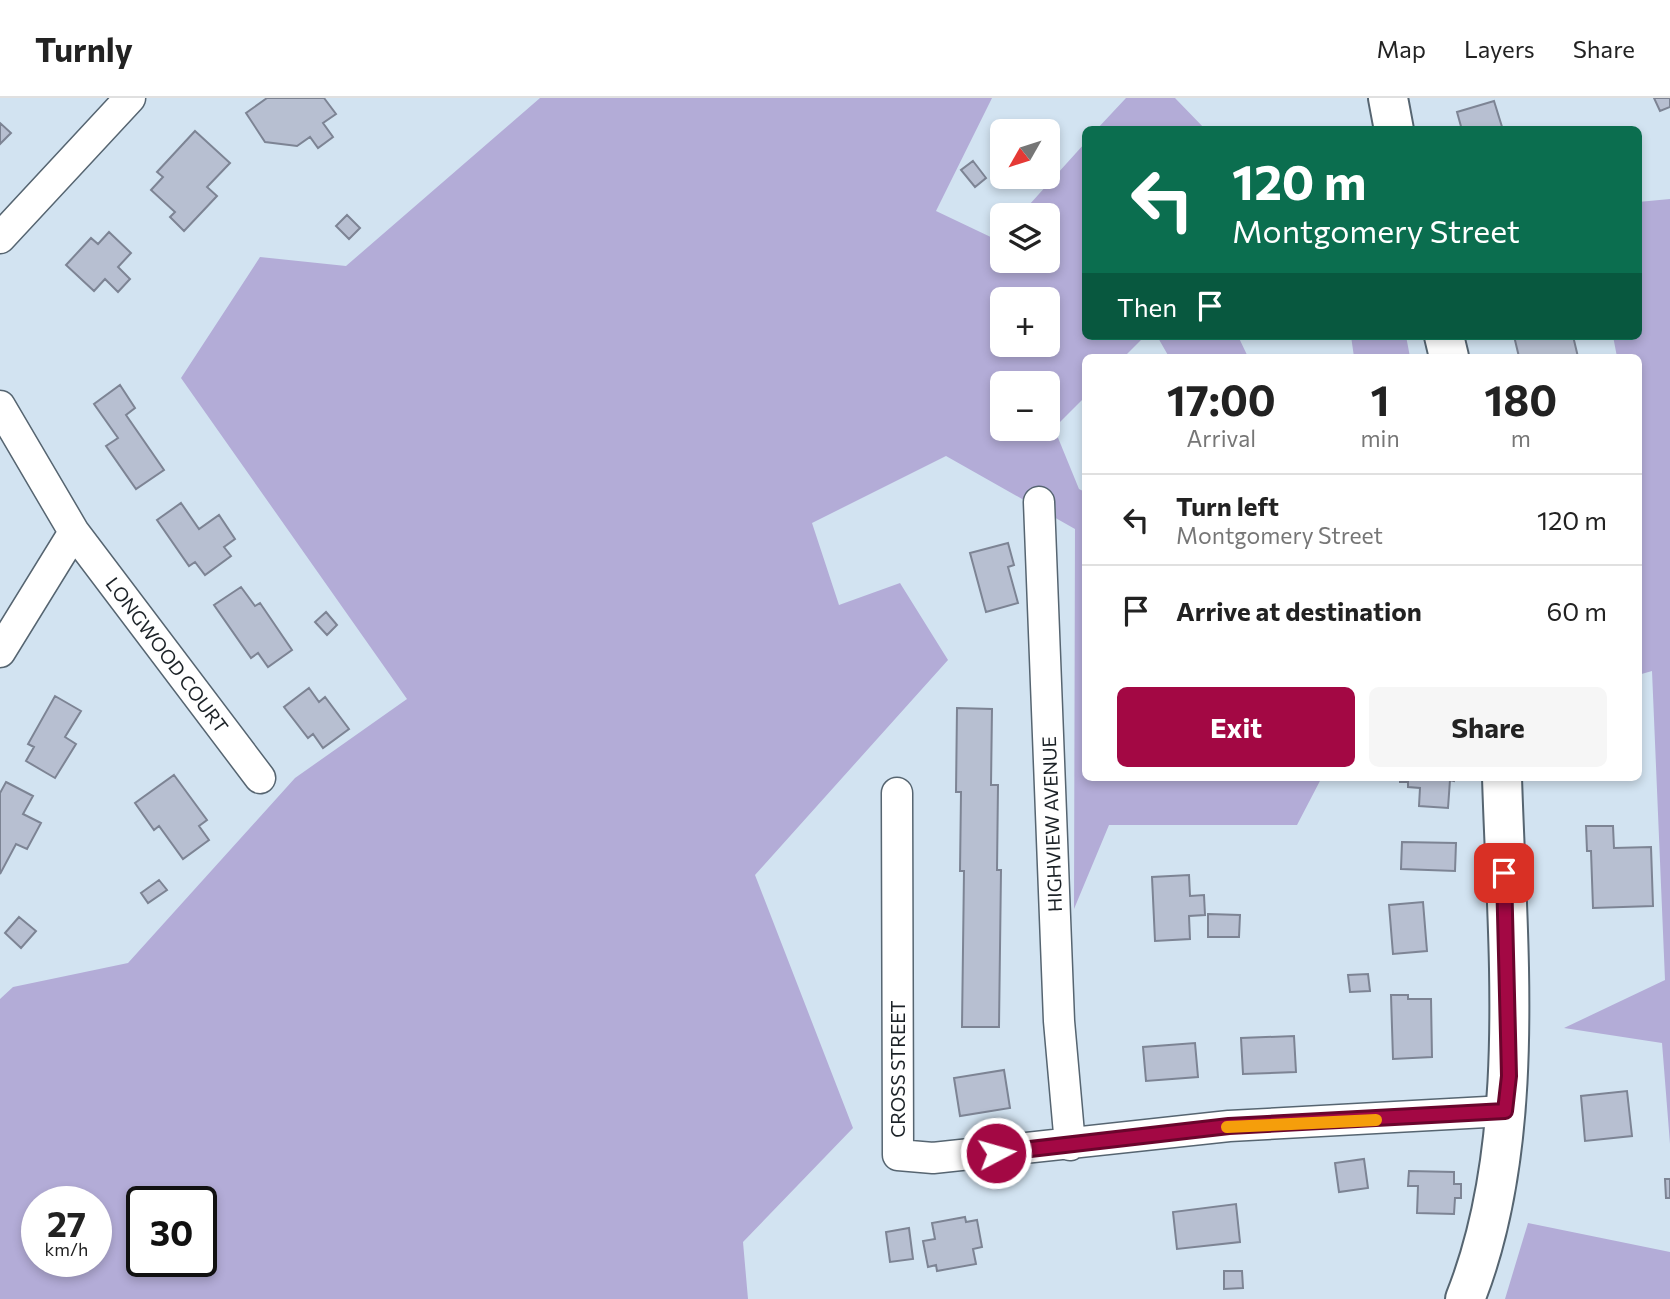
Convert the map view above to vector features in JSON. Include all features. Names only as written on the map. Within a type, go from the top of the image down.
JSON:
[{"type":"main road","points":[[1388,98],[1393,126]]},
{"type":"main road","points":[[1465,1299],[1488,1230],[1509,1076],[1502,781]]},
{"type":"street","points":[[0,238],[130,98]]},
{"type":"street","name":"LONGWOOD COURT","points":[[0,406],[74,532],[260,778]]},
{"type":"street","name":"HIGHVIEW AVENUE","points":[[1039,502],[1059,1021],[1070,1145]]},
{"type":"street","points":[[0,652],[74,532]]},
{"type":"street","name":"CROSS STREET","points":[[897,793],[898,1155],[933,1158],[1229,1126],[1505,1111]]},
{"type":"shaded area","points":[[540,98],[992,98],[936,211],[990,237],[990,273],[1060,273],[1060,203],[1031,203],[1043,189],[1060,189],[1060,171],[1082,146],[1082,340],[1141,340],[1127,354],[1082,354],[1082,400],[1060,422],[1060,371],[990,371],[990,441],[1059,441],[1079,489],[1082,490],[1082,781],[1320,781],[1297,825],[1109,825],[1074,909],[1075,529],[946,456],[812,523],[839,605],[900,583],[948,660],[755,875],[853,1128],[743,1242],[748,1299],[0,1299],[0,999],[13,987],[128,963],[295,778],[407,699],[181,378],[260,257],[346,266]]},
{"type":"shaded area","points":[[1126,98],[1175,98],[1202,126],[1100,126]]},
{"type":"shaded area","points":[[1670,199],[1670,1144],[1662,1043],[1564,1028],[1665,980],[1652,671],[1642,674],[1642,354],[1616,354],[1614,340],[1642,340],[1642,202]]},
{"type":"shaded area","points":[[1159,340],[1240,340],[1247,354],[1167,354]]},
{"type":"shaded area","points":[[1352,340],[1407,340],[1409,354],[1354,354]]},
{"type":"shaded area","points":[[1528,1223],[1670,1252],[1670,1299],[1505,1299]]},
{"type":"building","points":[[267,98],[324,98],[336,114],[323,123],[333,137],[318,148],[310,137],[297,146],[265,142],[246,113]]},
{"type":"building","points":[[1654,98],[1670,98],[1670,107],[1660,111]]},
{"type":"building","points":[[1494,101],[1502,126],[1461,126],[1457,112]]},
{"type":"building","points":[[0,123],[11,133],[0,144]]},
{"type":"building","points":[[195,131],[230,163],[207,187],[217,196],[184,231],[170,217],[175,212],[151,190],[163,177],[157,172]]},
{"type":"building","points":[[973,161],[986,178],[975,187],[961,170]]},
{"type":"building","points":[[347,215],[360,228],[349,239],[336,226]]},
{"type":"building","points":[[109,232],[131,253],[118,267],[130,279],[118,292],[105,279],[94,291],[66,265],[91,238],[98,244]]},
{"type":"building","points":[[1515,340],[1574,340],[1577,354],[1518,354]]},
{"type":"building","points":[[120,385],[135,408],[126,415],[164,470],[136,489],[106,446],[118,438],[94,404]]},
{"type":"building","points":[[181,503],[199,529],[219,515],[235,539],[224,547],[231,556],[205,575],[195,562],[189,566],[157,520]]},
{"type":"building","points":[[1008,543],[1014,565],[1008,567],[1018,603],[986,612],[970,553]]},
{"type":"building","points":[[241,587],[255,606],[260,603],[292,650],[268,667],[258,653],[251,658],[214,605]]},
{"type":"building","points":[[326,612],[337,625],[327,635],[315,622]]},
{"type":"building","points":[[309,688],[319,702],[325,697],[349,729],[323,748],[313,734],[308,738],[284,707]]},
{"type":"building","points":[[55,696],[81,711],[65,737],[76,744],[55,778],[26,761],[34,747],[28,744]]},
{"type":"building","points":[[957,708],[992,709],[991,785],[998,785],[997,870],[1001,870],[999,1027],[962,1027],[964,871],[960,871],[961,792],[956,792]]},
{"type":"building","points":[[174,775],[207,820],[199,826],[209,840],[183,859],[159,826],[154,830],[135,803]]},
{"type":"building","points":[[1450,781],[1448,808],[1419,806],[1420,788],[1408,787],[1408,782],[1400,782]]},
{"type":"building","points":[[6,782],[33,796],[23,814],[41,823],[27,849],[16,844],[0,874],[0,793]]},
{"type":"building","points":[[1586,826],[1613,826],[1614,848],[1651,847],[1653,906],[1593,908],[1591,851],[1587,851]]},
{"type":"building","points":[[1402,842],[1456,843],[1455,871],[1401,869]]},
{"type":"building","points":[[1189,875],[1190,896],[1204,895],[1205,915],[1189,916],[1190,939],[1155,941],[1152,877]]},
{"type":"building","points":[[159,880],[167,890],[148,903],[141,893]]},
{"type":"building","points":[[1423,902],[1427,951],[1393,954],[1389,905]]},
{"type":"building","points":[[1208,914],[1240,915],[1239,937],[1208,937]]},
{"type":"building","points":[[19,917],[36,931],[21,948],[5,933]]},
{"type":"building","points":[[1368,974],[1370,991],[1350,992],[1348,975]]},
{"type":"building","points":[[1391,995],[1408,995],[1408,999],[1431,999],[1432,1057],[1393,1059]]},
{"type":"building","points":[[1294,1036],[1296,1072],[1243,1074],[1241,1038]]},
{"type":"building","points":[[1195,1043],[1198,1077],[1146,1081],[1143,1047]]},
{"type":"building","points":[[1004,1070],[1010,1108],[960,1116],[954,1078]]},
{"type":"building","points":[[1627,1091],[1632,1136],[1585,1141],[1581,1096]]},
{"type":"building","points":[[1364,1159],[1368,1188],[1339,1192],[1335,1163]]},
{"type":"building","points":[[1409,1171],[1454,1172],[1454,1184],[1461,1184],[1461,1198],[1455,1198],[1454,1214],[1417,1213],[1418,1186],[1408,1186]]},
{"type":"building","points":[[1665,1179],[1670,1179],[1670,1198],[1666,1198]]},
{"type":"building","points":[[1236,1204],[1240,1242],[1177,1249],[1173,1212]]},
{"type":"building","points":[[965,1217],[966,1222],[977,1220],[982,1247],[973,1249],[976,1264],[937,1271],[936,1265],[928,1267],[923,1241],[935,1239],[932,1223]]},
{"type":"building","points":[[909,1228],[913,1259],[890,1262],[886,1232]]},
{"type":"building","points":[[1224,1271],[1242,1271],[1243,1288],[1224,1289]]},
{"type":"slow traffic","points":[[1227,1127],[1376,1120]]},
{"type":"route","points":[[996,1153],[1229,1126],[1505,1111],[1509,1076],[1504,873]]}]
